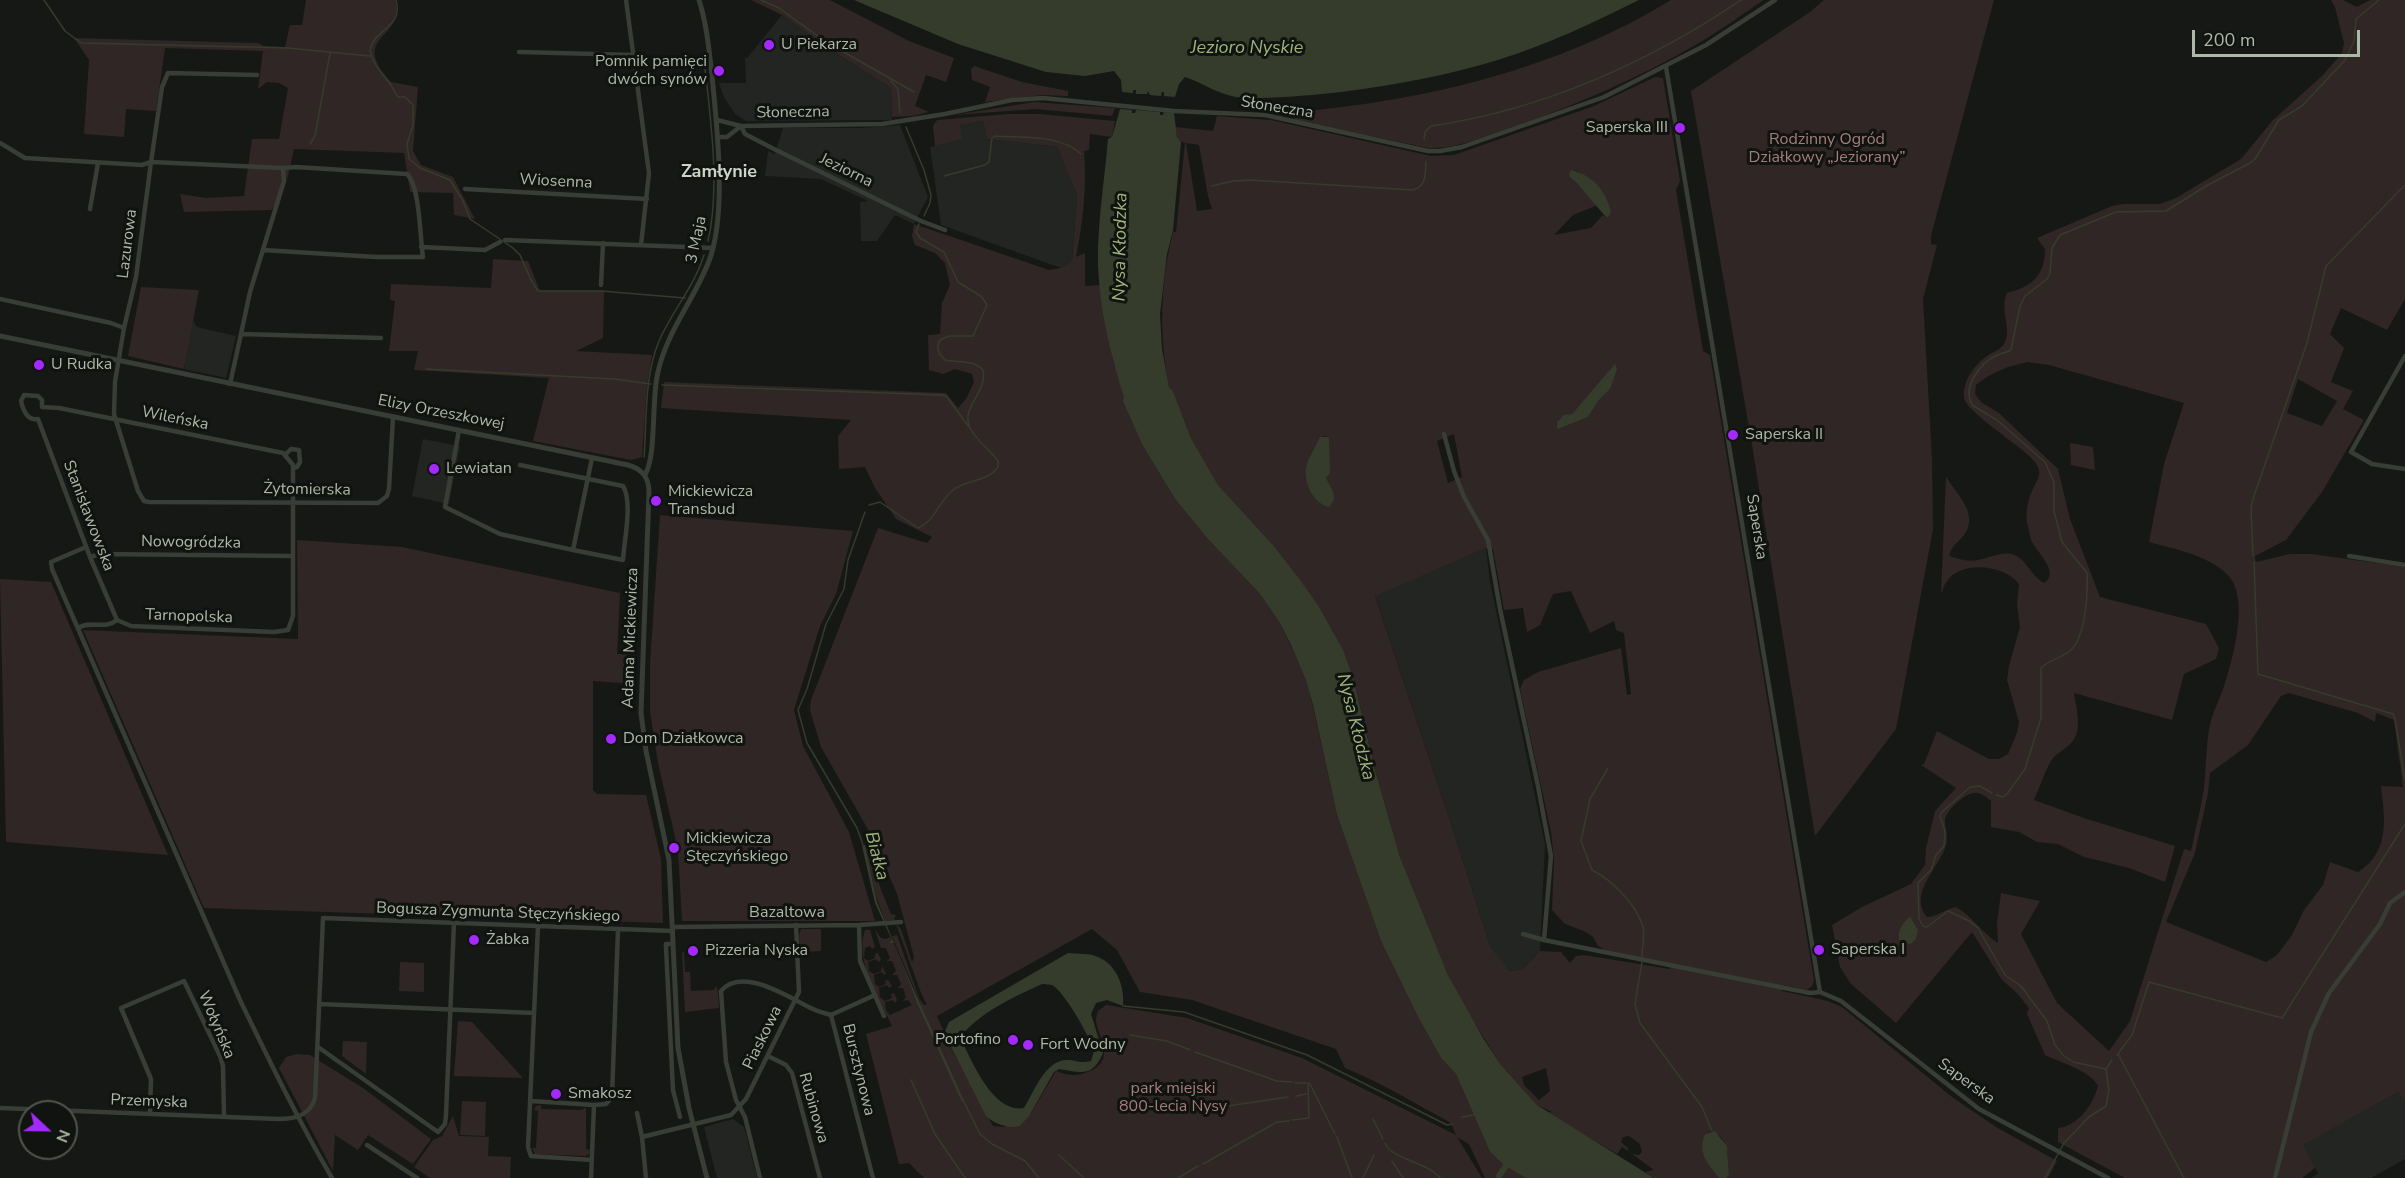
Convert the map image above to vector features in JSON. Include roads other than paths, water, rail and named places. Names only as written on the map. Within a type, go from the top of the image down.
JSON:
[{"type":"street","points":[[626,0],[649,173],[641,245]]},
{"type":"street","name":"3 Maja","points":[[645,475],[650,462],[655,383],[662,356],[677,321],[701,281],[713,248],[719,178],[718,137],[706,28],[699,0]]},
{"type":"street","name":"Słoneczna","points":[[717,120],[741,126],[904,122],[1012,100],[1036,98],[1174,111],[1265,115],[1412,148],[1440,151],[1462,147],[1604,97],[1666,67],[1721,36],[1775,0]]},
{"type":"street","points":[[519,52],[634,55]]},
{"type":"street","name":"Saperska","points":[[1666,67],[1820,992]]},
{"type":"street","name":"Lazurowa","points":[[124,328],[134,286],[162,87],[168,73],[257,75]]},
{"type":"street","name":"Słoneczna","points":[[718,137],[727,137],[741,126]]},
{"type":"street","name":"Jeziorna","points":[[741,126],[745,134],[772,148],[921,221],[945,230]]},
{"type":"street","points":[[0,143],[25,158],[142,165],[151,162],[296,167],[407,174],[412,178],[423,257],[263,250]]},
{"type":"street","points":[[90,209],[98,163]]},
{"type":"street","points":[[230,384],[263,250],[284,181],[284,168]]},
{"type":"street","name":"Wiosenna","points":[[465,189],[646,199]]},
{"type":"street","points":[[421,247],[484,250],[502,241],[713,248]]},
{"type":"street","points":[[601,285],[603,243]]},
{"type":"street","points":[[0,299],[111,322],[124,328],[115,382],[115,419]]},
{"type":"street","points":[[241,334],[381,338]]},
{"type":"street","name":"Elizy Orzeszkowej","points":[[0,336],[635,467],[645,475]]},
{"type":"street","points":[[2405,356],[2351,452],[2372,464],[2405,469]]},
{"type":"street","name":"Wileńska","points":[[38,419],[30,419],[21,404],[22,398],[27,394],[38,396],[42,400],[42,407],[115,419],[286,454]]},
{"type":"street","points":[[38,419],[42,407]]},
{"type":"street","name":"Żytomierska","points":[[115,419],[138,491],[144,501],[294,501],[375,504],[383,501],[389,489],[393,417]]},
{"type":"street","name":"Stanisławowska","points":[[38,419],[86,547],[117,620]]},
{"type":"street","points":[[459,430],[445,507],[500,534],[623,560],[627,504],[625,489],[520,465]]},
{"type":"street","points":[[1444,434],[1457,480],[1488,540],[1538,786],[1551,856],[1544,940]]},
{"type":"street","points":[[293,556],[294,468],[286,454],[291,448],[299,450],[300,462],[294,468]]},
{"type":"street","points":[[573,549],[592,458]]},
{"type":"street","name":"Adama Mickiewicza","points":[[645,475],[649,484],[649,492],[641,713],[646,751],[668,850],[678,1048],[684,1088],[706,1178]]},
{"type":"street","points":[[86,547],[51,562],[51,569],[240,1000],[297,1117],[332,1178]]},
{"type":"street","name":"Nowogródzka","points":[[90,557],[100,554],[293,556]]},
{"type":"street","name":"Tarnopolska","points":[[78,628],[84,624],[106,626],[117,620],[132,626],[280,632],[288,630],[293,616],[293,556]]},
{"type":"street","points":[[2349,556],[2405,565]]},
{"type":"street","points":[[2275,1178],[2311,1032],[2318,1014],[2330,993],[2380,924],[2390,903],[2405,892]]},
{"type":"street","name":"Bogusza Zygmunta Stęczyńskiego","points":[[320,1004],[323,918],[673,929]]},
{"type":"street","points":[[318,1047],[438,1132],[445,1124],[446,1115],[454,922]]},
{"type":"street","name":"Bazaltowa","points":[[673,929],[901,922]]},
{"type":"street","name":"Piaskowa","points":[[740,1108],[768,1056],[799,988],[796,925]]},
{"type":"street","points":[[859,925],[860,961],[884,1016]]},
{"type":"street","points":[[538,926],[528,1147],[531,1156],[592,1160]]},
{"type":"street","points":[[531,1101],[594,1105],[606,1104],[612,1097],[618,929]]},
{"type":"street","name":"Saperska","points":[[1523,934],[1810,993],[1820,992],[1847,1004],[1979,1109],[2108,1178]]},
{"type":"street","name":"Adama Mickiewicza","points":[[673,944],[666,944],[666,947],[673,1090],[680,1117]]},
{"type":"street","name":"Wołyńska","points":[[150,1114],[151,1079],[121,1008],[184,981],[223,1066],[224,1117]]},
{"type":"street","points":[[760,1178],[726,1062],[721,991],[728,984],[754,982],[815,1010],[831,1014]]},
{"type":"street","name":"Bursztynowa","points":[[873,1178],[831,1014],[875,995]]},
{"type":"street","points":[[297,1117],[311,1108],[315,1098],[320,1004],[534,1013]]},
{"type":"street","name":"Rubinowa","points":[[768,1056],[786,1065],[792,1073],[820,1178]]},
{"type":"street","points":[[673,1090],[684,1088]]},
{"type":"street","points":[[591,1178],[594,1105]]},
{"type":"street","name":"Przemyska","points":[[0,1108],[224,1117],[297,1117]]},
{"type":"street","points":[[642,1137],[731,1115],[740,1108]]},
{"type":"street","points":[[637,1113],[646,1178]]},
{"type":"street","points":[[367,1145],[417,1178]]},
{"type":"water","name":"Jezioro Nyskie","points":[[854,0],[1639,0],[1536,47],[1462,70],[1341,92],[1261,98],[1229,96],[1185,77],[1179,84],[1175,97],[1164,96],[1164,92],[1161,96],[1150,95],[1148,91],[1147,94],[1136,94],[1136,90],[1133,90],[1133,93],[1122,92],[1121,80],[1114,71],[1085,76],[1046,72],[958,44]]},
{"type":"water","name":"Nysa Kłodzka","points":[[1120,109],[1132,110],[1132,113],[1136,110],[1160,112],[1160,115],[1164,112],[1174,113],[1177,137],[1181,142],[1173,230],[1167,254],[1160,314],[1162,349],[1169,387],[1173,391],[1191,438],[1218,485],[1274,546],[1298,577],[1319,607],[1343,650],[1354,681],[1375,770],[1400,857],[1448,975],[1483,1038],[1501,1065],[1537,1105],[1654,1178],[1526,1178],[1505,1166],[1490,1152],[1456,1074],[1441,1058],[1418,1017],[1381,941],[1337,815],[1313,705],[1306,680],[1291,645],[1280,623],[1260,594],[1207,538],[1175,499],[1143,446],[1123,401],[1124,397],[1113,361],[1102,305],[1098,268],[1108,139],[1112,137]]},
{"type":"water","points":[[1571,170],[1592,180],[1602,191],[1611,212],[1608,218],[1570,177]]},
{"type":"water","points":[[1615,364],[1617,369],[1610,389],[1599,400],[1588,417],[1557,428],[1557,422],[1564,415],[1572,414]]},
{"type":"water","points":[[1320,437],[1329,439],[1330,473],[1326,478],[1334,499],[1329,507],[1313,496],[1306,477],[1307,464]]},
{"type":"water","points":[[865,845],[877,902],[964,1101],[962,1102],[917,1003],[894,943],[889,943],[892,940],[875,903],[862,846]]},
{"type":"water","points":[[1910,917],[1918,930],[1916,939],[1911,944],[1900,942],[1899,935],[1902,925]]},
{"type":"water","points":[[1068,953],[1091,955],[1105,961],[1115,971],[1123,991],[1123,1006],[1107,1000],[1096,1003],[1091,1014],[1103,1053],[1099,1061],[1086,1072],[1059,1069],[1054,1072],[1029,1116],[1020,1126],[1002,1125],[986,1116],[949,1043],[945,1031],[949,1022]],"holes":[[[1043,984],[1052,985],[1070,1005],[1094,1051],[1091,1061],[1067,1060],[1052,1065],[1041,1078],[1024,1108],[1013,1108],[995,1096],[980,1076],[963,1044],[962,1035],[989,1012]]]},
{"type":"water","points":[[1715,1131],[1727,1146],[1729,1175],[1727,1178],[1719,1178],[1703,1153],[1705,1134]]},
{"type":"waterway","points":[[44,0],[65,31],[81,43],[288,48],[370,56]]},
{"type":"waterway","points":[[396,0],[396,17],[376,37],[370,51],[376,65],[398,97],[405,97],[413,105],[413,125],[407,144],[409,159],[420,168],[450,180],[463,201],[470,219],[520,255],[538,291],[601,291],[685,298]]},
{"type":"waterway","points":[[761,0],[779,8],[826,42],[914,92]]},
{"type":"waterway","points":[[1424,139],[1425,132],[1431,126],[1472,119],[1513,108],[1593,81],[1669,44],[1741,0]]},
{"type":"waterway","points":[[1996,795],[2003,797],[2007,794],[2025,769],[2041,718],[2041,668],[2070,651],[2080,636],[2085,614],[2087,573],[2062,542],[2054,511],[2054,482],[2045,462],[1997,420],[1972,405],[1969,391],[1974,376],[1991,359],[2011,350],[2020,306],[2025,296],[2047,279],[2050,273],[2052,248],[2060,235],[2116,212],[2166,211],[2206,186],[2250,163],[2255,159],[2279,120],[2302,106],[2345,60],[2354,41],[2356,19],[2379,0]]},
{"type":"waterway","points":[[310,144],[315,136],[330,53]]},
{"type":"waterway","points":[[705,69],[714,178],[712,221],[708,241]]},
{"type":"waterway","name":"Białka","points":[[891,81],[898,89],[900,113]]},
{"type":"waterway","name":"Białka","points":[[906,127],[924,170],[931,195],[924,216]]},
{"type":"waterway","points":[[944,176],[989,162],[992,138],[995,136],[1052,140],[1081,154]]},
{"type":"waterway","points":[[1212,186],[1250,180],[1413,190],[1423,182],[1426,162]]},
{"type":"waterway","points":[[2253,556],[2251,507],[2253,499],[2307,343],[2326,266],[2405,185]]},
{"type":"waterway","name":"Białka","points":[[869,505],[880,502],[918,528],[929,521],[953,490],[989,475],[998,467],[998,461],[979,441],[970,428],[968,420],[971,406],[982,386],[983,370],[970,363],[945,360],[938,348],[940,340],[949,336],[973,336],[987,305],[982,297],[958,282],[944,252],[920,238],[916,232],[919,224]]},
{"type":"waterway","points":[[644,457],[648,384],[654,355],[664,330],[695,278],[704,255]]},
{"type":"waterway","points":[[426,369],[614,379],[651,384]]},
{"type":"waterway","points":[[662,385],[941,395],[946,396],[969,427]]},
{"type":"waterway","name":"Białka","points":[[863,845],[857,828],[807,743],[798,710],[807,689],[826,624],[844,589],[848,560],[865,512]]},
{"type":"waterway","points":[[2254,562],[2258,674],[2393,714],[2405,780]]},
{"type":"waterway","points":[[1608,768],[1590,799],[1581,841],[1592,870],[1608,880],[1623,894],[1640,919],[1644,931],[1642,957]]},
{"type":"waterway","points":[[1992,793],[1980,786],[1970,787],[1942,812],[1940,816],[1945,831],[1944,846],[1936,855],[1931,870],[1918,883],[1919,919],[1923,926],[1927,927],[1948,911],[1978,928],[2005,975],[2021,986],[2047,1021],[2055,1045],[2063,1055],[2073,1062],[2106,1069],[2109,1091],[2106,1106],[2089,1117],[2064,1143],[2045,1178]]},
{"type":"waterway","points":[[2117,1055],[2132,1035],[2149,982],[2282,1018],[2405,824]]},
{"type":"waterway","points":[[1642,962],[1635,1004],[1640,1023],[1702,1107],[1712,1131]]},
{"type":"waterway","points":[[1123,1006],[1184,1012],[1307,1055],[1447,1125],[1452,1124]]},
{"type":"waterway","points":[[1130,1035],[1167,1041],[1190,1050]]},
{"type":"waterway","points":[[1195,1052],[1277,1081],[1292,1082]]},
{"type":"waterway","points":[[2118,1054],[2184,1178]]},
{"type":"waterway","points":[[2106,1069],[2112,1060]]},
{"type":"waterway","points":[[911,1080],[935,1134],[965,1178]]},
{"type":"waterway","points":[[1295,1083],[1306,1083]]},
{"type":"waterway","points":[[1292,1120],[1309,1118],[1308,1083],[1335,1134]]},
{"type":"waterway","points":[[1296,1096],[1306,1094]]},
{"type":"waterway","points":[[1194,1111],[1288,1097]]},
{"type":"waterway","name":"Białka","points":[[963,1100],[980,1134],[992,1144],[1025,1161],[1039,1178]]},
{"type":"waterway","points":[[1462,1117],[1473,1115]]},
{"type":"waterway","points":[[1373,1119],[1383,1139]]},
{"type":"waterway","points":[[1203,1164],[1277,1122],[1289,1121]]},
{"type":"waterway","points":[[1337,1137],[1352,1178]]},
{"type":"waterway","points":[[1385,1143],[1395,1153],[1434,1172],[1440,1178]]},
{"type":"waterway","points":[[1059,1155],[1084,1178]]},
{"type":"waterway","points":[[1363,1178],[1374,1155]]},
{"type":"waterway","points":[[1499,1176],[1510,1160]]},
{"type":"waterway","points":[[1392,1161],[1403,1178]]},
{"type":"waterway","points":[[1178,1178],[1198,1166]]},
{"type":"place","name":"U Piekarza","points":[[769,45]]},
{"type":"place","name":"Pomnik pamięci dwóch synów","points":[[719,71]]},
{"type":"place","name":"Saperska III","points":[[1680,128]]},
{"type":"place","name":"U Rudka","points":[[39,365]]},
{"type":"place","name":"Saperska II","points":[[1733,435]]},
{"type":"place","name":"Lewiatan","points":[[434,469]]},
{"type":"place","name":"Mickiewicza Transbud","points":[[656,501]]},
{"type":"place","name":"Dom Działkowca","points":[[611,739]]},
{"type":"place","name":"Mickiewicza Stęczyńskiego","points":[[674,848]]},
{"type":"place","name":"Żabka","points":[[474,940]]},
{"type":"place","name":"Saperska I","points":[[1819,950]]},
{"type":"place","name":"Pizzeria Nyska","points":[[693,951]]},
{"type":"place","name":"Portofino","points":[[1013,1040]]},
{"type":"place","name":"Fort Wodny","points":[[1028,1045]]},
{"type":"place","name":"Smakosz","points":[[556,1094]]},
{"type":"district","name":"Zamłynie","points":[[719,173]]},
{"type":"park label","name":"Rodzinny Ogród Działkowy „Jeziorany”","points":[[1827,149]]},
{"type":"park label","name":"park miejski 800-lecia Nysy","points":[[1173,1098]]}]
